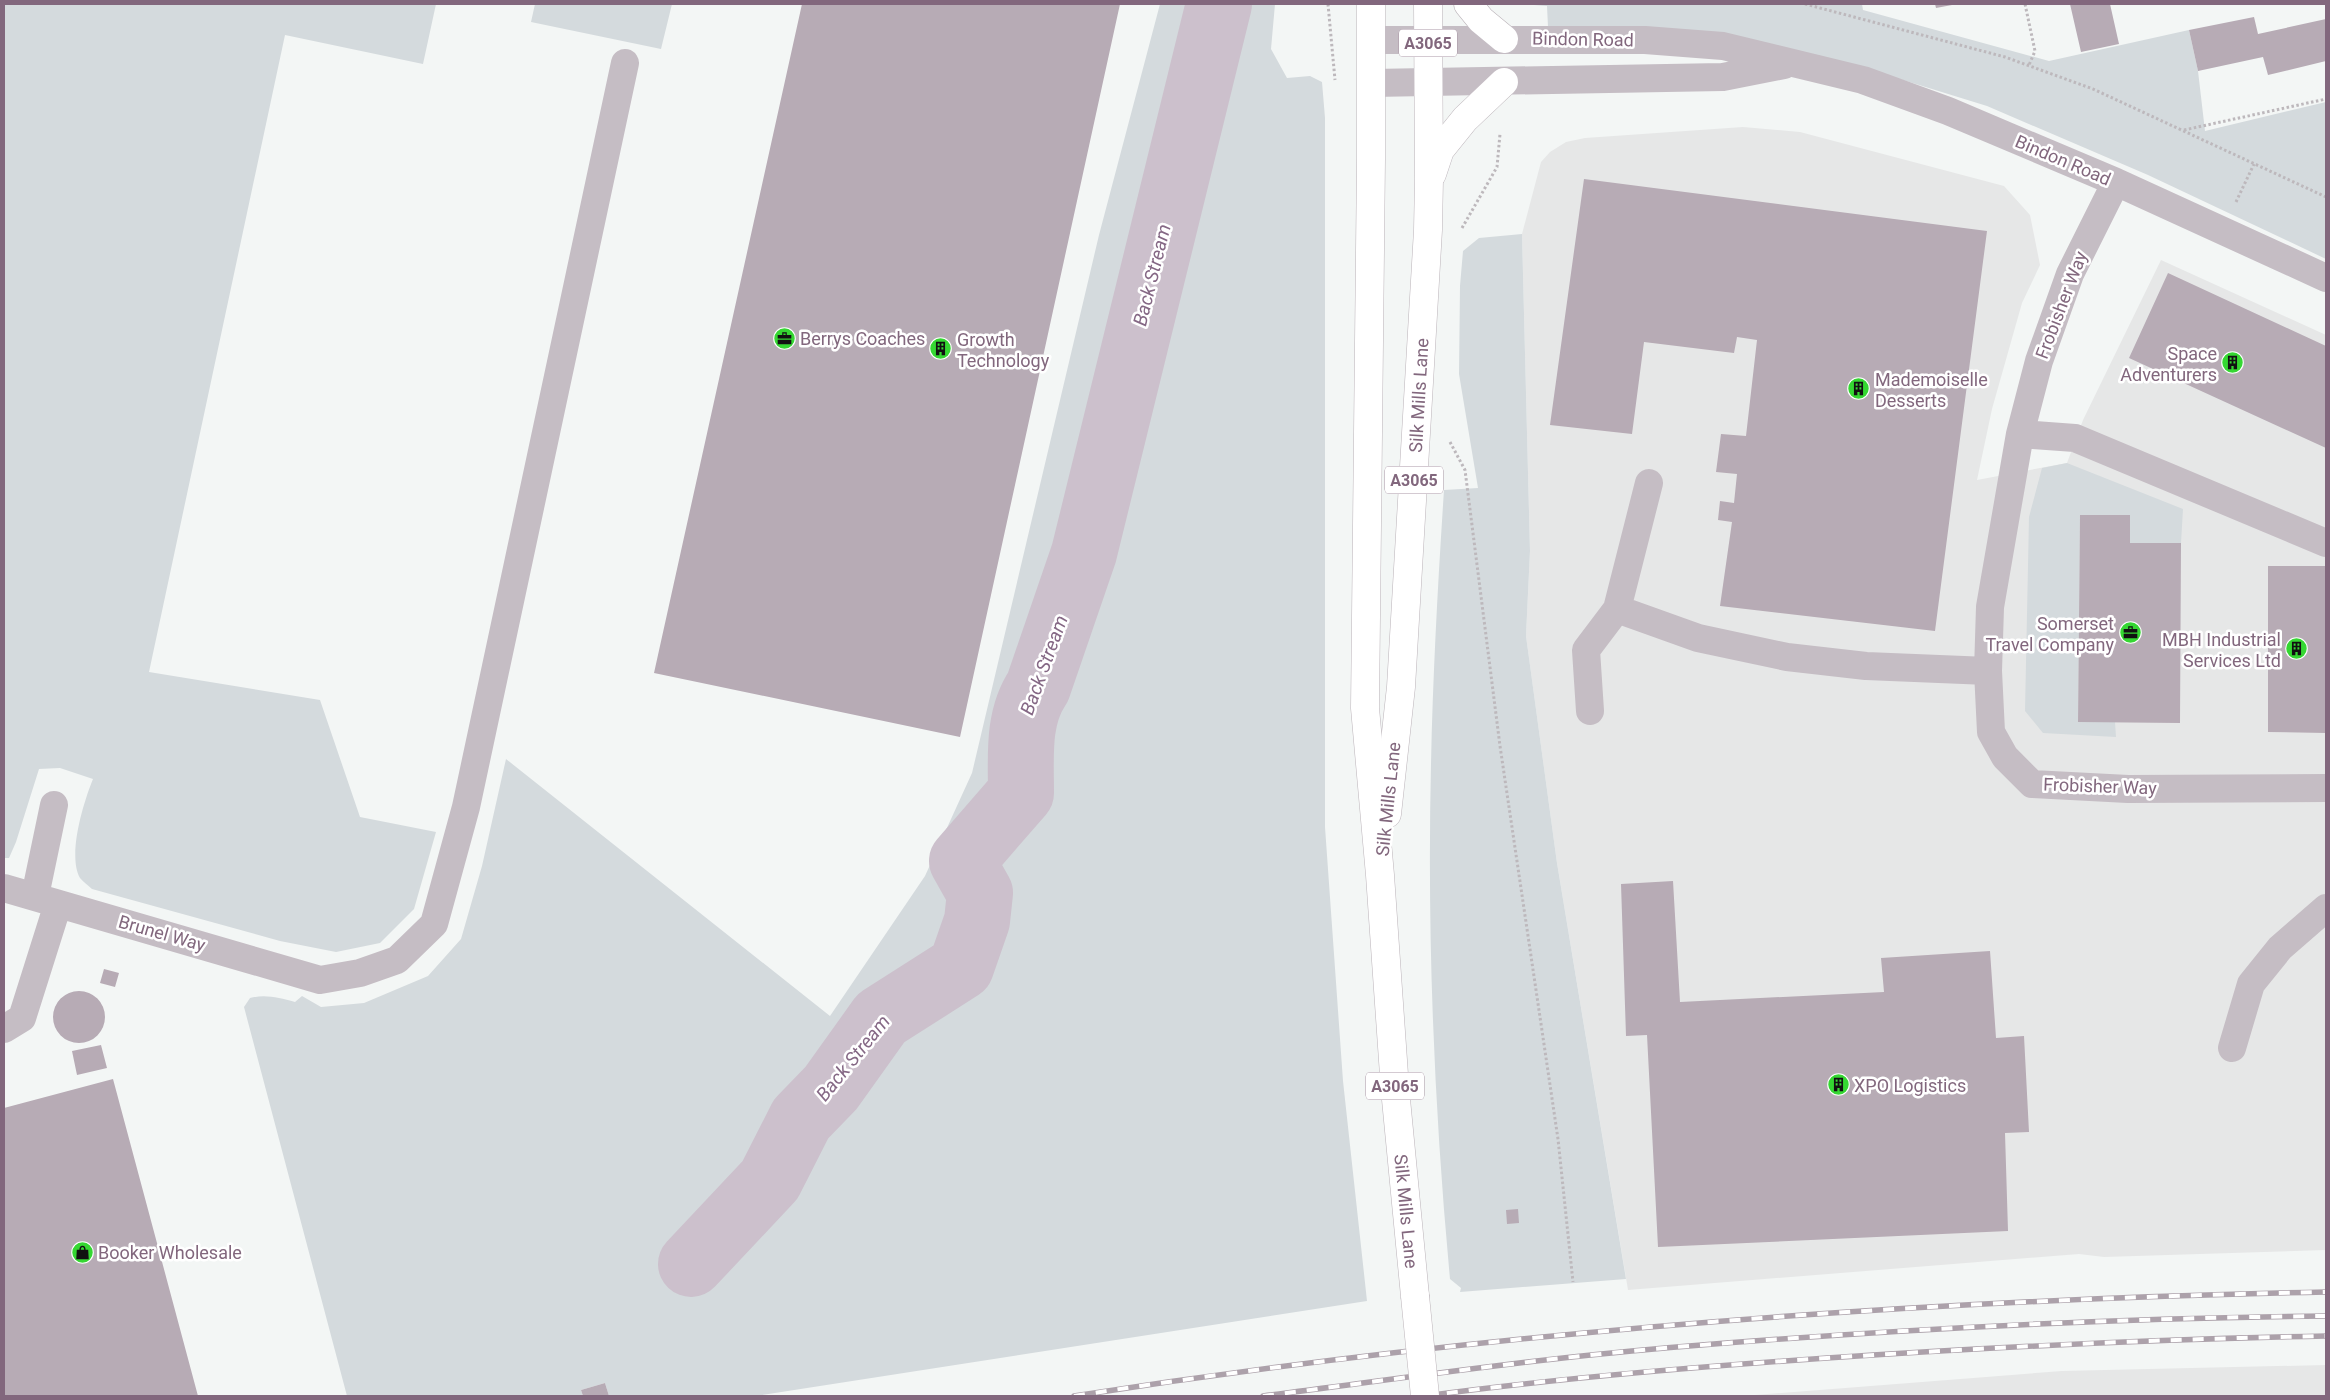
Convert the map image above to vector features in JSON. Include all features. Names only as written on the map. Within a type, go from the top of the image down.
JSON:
[{"type":"main road","name":"Silk Mills Lane","points":[[1371,4],[1372,83],[1365,708],[1380,875],[1395,1090],[1426,1396]]},
{"type":"main road","name":"Silk Mills Lane","points":[[1380,875],[1401,687],[1418,427],[1430,180],[1428,4]]},
{"type":"main road","points":[[1468,4],[1481,20],[1504,39]]},
{"type":"main road","points":[[1430,180],[1440,150],[1465,119],[1504,82]]},
{"type":"street","name":"Bindon Road","points":[[1371,40],[1645,40],[1714,46],[1863,80],[1948,111],[2116,182],[2326,278]]},
{"type":"street","name":"Brunel Way","points":[[4,888],[320,980],[360,973],[397,960],[434,924],[466,807],[625,63]]},
{"type":"street","name":"Bindon Road","points":[[1372,83],[1723,77],[1792,64]]},
{"type":"street","name":"Frobisher Way","points":[[2116,182],[2070,274],[2039,362],[2020,434],[1990,607],[1988,671],[1990,732],[2005,757],[2032,784],[2128,789],[2326,788]]},
{"type":"street","points":[[2020,434],[2075,438],[2326,543]]},
{"type":"street","points":[[1590,711],[1586,650],[1617,609],[1649,483]]},
{"type":"street","points":[[1617,609],[1698,638],[1788,657],[1866,666],[1988,671]]},
{"type":"street","points":[[4,1029],[22,1018],[46,900],[54,805]]},
{"type":"street","points":[[2232,1048],[2251,984],[2280,948],[2326,908]]},
{"type":"path","points":[[1805,4],[2029,65],[2093,89],[2326,197]]},
{"type":"path","points":[[2025,4],[2035,50],[2029,65]]},
{"type":"path","points":[[2183,130],[2326,99]]},
{"type":"path","points":[[2222,230],[2254,164]]},
{"type":"path","points":[[1418,427],[1451,442],[1465,470],[1500,746],[1558,1139],[1572,1282]]},
{"type":"shaded area","points":[[4,4],[436,4],[423,64],[285,35],[149,672],[320,700],[360,817],[436,832],[414,909],[380,943],[336,952],[280,941],[92,889],[80,878],[76,868],[75,856],[78,828],[93,779],[60,768],[39,769],[16,842],[9,858],[4,858]]},
{"type":"shaded area","points":[[535,4],[672,4],[661,49],[531,22]]},
{"type":"shaded area","points":[[1160,4],[1275,4],[1271,49],[1287,78],[1310,76],[1322,82],[1325,118],[1325,827],[1343,1081],[1367,1301],[756,1396],[609,1396],[605,1383],[581,1390],[583,1396],[347,1396],[244,1007],[250,998],[262,996],[295,1002],[302,996],[321,1007],[364,1003],[428,976],[461,939],[482,866],[506,759],[830,1016],[925,876],[972,773],[1099,235]]},
{"type":"shaded area","points":[[1520,4],[1862,4],[1863,10],[2049,61],[2189,30],[2198,71],[2205,131],[2326,102],[2326,259],[2148,175],[1987,106],[1864,68],[1548,27],[1547,6]]},
{"type":"shaded area","points":[[1743,127],[1800,132],[2004,186],[2030,215],[2040,265],[2022,303],[1992,409],[1977,480],[2067,463],[2083,420],[2161,260],[2326,335],[2326,1250],[2104,1257],[2079,1254],[1628,1290],[1557,863],[1526,636],[1530,551],[1522,234],[1541,162],[1550,152],[1566,142],[1585,138]]},
{"type":"shaded area","points":[[1522,234],[1530,551],[1526,636],[1557,863],[1626,1279],[1460,1292],[1461,1288],[1450,1279],[1444,1215],[1431,957],[1431,764],[1440,558],[1444,490],[1478,488],[1459,374],[1460,286],[1463,251],[1479,238]]},
{"type":"shaded area","points":[[2067,463],[2183,509],[2181,543],[2130,543],[2130,515],[2080,515],[2078,722],[2115,722],[2116,737],[2043,733],[2025,711],[2029,517],[2042,468]]},
{"type":"shaded area","points":[[2326,1365],[2326,1396],[1742,1396],[2062,1371]]},
{"type":"building","name":"Growth Technology","points":[[802,4],[1120,4],[960,737],[654,673]]},
{"type":"building","points":[[1935,4],[1952,4],[1952,5],[1936,8]]},
{"type":"building","points":[[2070,4],[2110,4],[2119,44],[2081,52]]},
{"type":"building","points":[[2254,17],[2258,34],[2326,19],[2326,61],[2268,75],[2263,57],[2198,71],[2189,30]]},
{"type":"building","name":"Mademoiselle Desserts","points":[[1584,179],[1987,231],[1935,631],[1720,606],[1732,522],[1718,520],[1720,501],[1734,503],[1737,474],[1716,472],[1721,434],[1746,436],[1757,340],[1737,337],[1734,353],[1644,342],[1632,434],[1550,425]]},
{"type":"building","name":"Space Adventurers","points":[[2168,273],[2326,346],[2326,448],[2129,358]]},
{"type":"building","name":"Somerset Travel Company","points":[[2080,515],[2130,515],[2130,543],[2181,543],[2180,723],[2078,722]]},
{"type":"building","name":"MBH Industrial Services Ltd","points":[[2268,566],[2326,566],[2326,733],[2268,732]]},
{"type":"building","name":"XPO Logistics","points":[[1673,881],[1680,1002],[1884,992],[1881,958],[1990,951],[1996,1038],[2024,1036],[2029,1132],[2005,1133],[2008,1231],[1658,1247],[1647,1035],[1626,1036],[1621,884]]},
{"type":"building","points":[[104,969],[119,973],[115,987],[100,983]]},
{"type":"building","points":[[74,991],[84,991],[93,995],[101,1003],[105,1017],[101,1031],[93,1039],[84,1043],[74,1043],[65,1039],[57,1031],[53,1022],[53,1012],[57,1003],[65,995]]},
{"type":"building","points":[[101,1045],[107,1068],[77,1075],[72,1051]]},
{"type":"building","name":"Booker Wholesale","points":[[113,1079],[198,1396],[4,1396],[4,1108]]},
{"type":"building","points":[[1518,1209],[1519,1223],[1507,1224],[1506,1210]]},
{"type":"building","points":[[605,1383],[609,1396],[583,1396],[581,1390]]},
{"type":"waterway","name":"Back Stream","points":[[691,1264],[770,1180],[801,1119],[831,1088],[881,1018],[961,967],[977,921],[980,893],[962,861],[1021,793],[1021,752],[1026,712],[1038,687],[1084,553],[1219,4]]},
{"type":"railway","points":[[1074,1396],[1229,1373],[1385,1354],[1541,1337],[1698,1323],[2012,1303],[2326,1292]]},
{"type":"railway","points":[[1263,1396],[1582,1356],[1769,1340],[2087,1322],[2326,1316]]},
{"type":"railway","points":[[1425,1396],[1626,1374],[1827,1358],[2077,1344],[2326,1336]]},
{"type":"place","name":"Berrys Coaches","points":[[784,338]]},
{"type":"place","name":"Growth Technology","points":[[941,349]]},
{"type":"place","name":"Space Adventurers","points":[[2233,363]]},
{"type":"place","name":"Mademoiselle Desserts","points":[[1859,389]]},
{"type":"place","name":"Somerset Travel Company","points":[[2130,633]]},
{"type":"place","name":"MBH Industrial Services Ltd","points":[[2297,649]]},
{"type":"place","name":"XPO Logistics","points":[[1838,1085]]},
{"type":"place","name":"Booker Wholesale","points":[[82,1252]]}]
